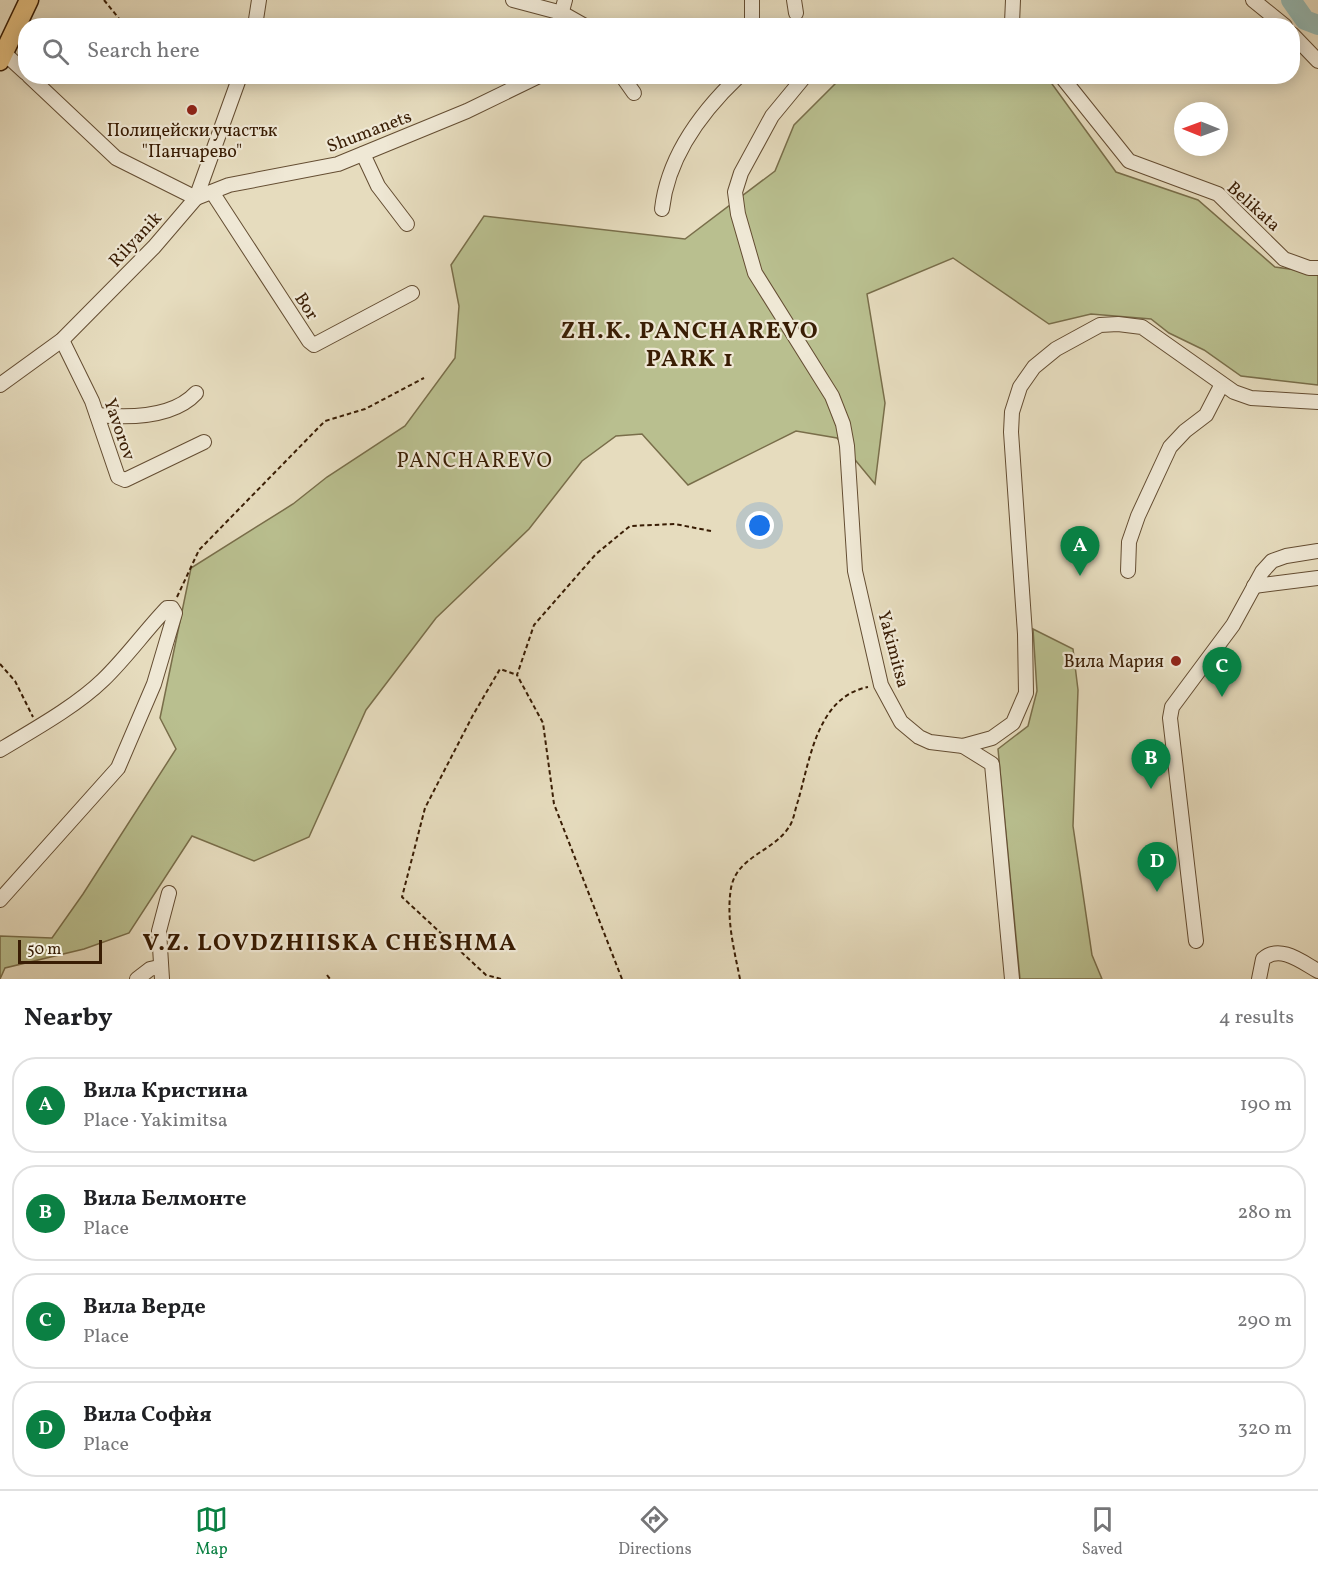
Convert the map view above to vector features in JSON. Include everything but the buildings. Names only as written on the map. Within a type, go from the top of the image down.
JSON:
[{"type":"main road","points":[[20,18],[29,0]]},
{"type":"main road","points":[[2,57],[18,23]]},
{"type":"street","points":[[256,18],[259,0]]},
{"type":"street","points":[[513,0],[562,13]]},
{"type":"street","points":[[752,0],[752,18]]},
{"type":"street","points":[[1012,18],[1013,0]]},
{"type":"street","points":[[1252,0],[1275,18]]},
{"type":"street","points":[[1300,41],[1318,61]]},
{"type":"street","points":[[2,57],[18,68]]},
{"type":"street","points":[[37,84],[116,158],[196,198]]},
{"type":"street","name":"Rilyanik","points":[[0,385],[62,340],[154,247],[196,198],[237,84]]},
{"type":"street","name":"Shumanets","points":[[196,198],[229,185],[338,164],[467,111],[523,84]]},
{"type":"street","points":[[628,84],[634,93]]},
{"type":"street","points":[[662,209],[674,162],[698,120],[731,84]]},
{"type":"street","name":"Yakimitsa","points":[[798,84],[772,116],[741,173],[735,192],[738,214],[755,273],[832,396],[843,424],[847,446],[855,571],[881,685],[901,722],[910,731],[930,742],[963,746],[992,738],[1013,723],[1026,693],[1025,634],[1011,432],[1012,412],[1020,387],[1034,367],[1056,349],[1100,325],[1118,324],[1142,327],[1222,384],[1251,398],[1318,402]]},
{"type":"street","name":"Belikata","points":[[1067,84],[1129,161],[1218,194],[1284,259],[1309,268],[1318,268]]},
{"type":"street","points":[[363,154],[378,186],[407,224]]},
{"type":"street","name":"Bor","points":[[212,192],[309,341],[314,345],[412,293]]},
{"type":"street","name":"Yavorov","points":[[62,340],[97,415],[118,477],[125,480],[204,442]]},
{"type":"street","points":[[1128,571],[1129,542],[1138,516],[1170,447],[1185,431],[1206,415],[1222,384]]},
{"type":"street","points":[[97,415],[153,414],[190,400],[196,393]]},
{"type":"street","points":[[1196,941],[1170,718],[1172,707],[1233,625],[1262,572],[1272,561],[1286,556],[1318,551]]},
{"type":"street","points":[[1254,586],[1318,578]]},
{"type":"street","points":[[0,750],[37,728],[102,681],[144,631],[167,608],[172,608],[175,613],[153,684],[118,768],[0,900]]},
{"type":"street","points":[[963,746],[992,764],[1012,979]]},
{"type":"street","points":[[137,979],[150,969],[161,973],[159,931],[169,893]]},
{"type":"street","points":[[1259,979],[1263,959],[1275,953],[1292,956],[1318,971]]},
{"type":"path","points":[[104,0],[119,18]]},
{"type":"path","points":[[172,608],[199,550],[325,421],[365,409],[424,378]]},
{"type":"path","points":[[517,675],[534,625],[596,554],[630,526],[675,524],[711,531]]},
{"type":"path","points":[[0,664],[15,681],[37,728]]},
{"type":"path","points":[[501,979],[486,975],[402,897],[425,808],[473,715],[500,669],[517,675],[543,723],[554,804],[622,979]]},
{"type":"path","points":[[740,979],[729,911],[731,886],[738,869],[774,843],[790,826],[821,725],[830,710],[844,697],[861,689],[881,685]]},
{"type":"path","points":[[327,975],[330,979]]},
{"type":"green space","points":[[835,84],[1052,84],[1116,172],[1198,200],[1275,267],[1318,273],[1318,385],[1241,376],[1204,350],[1169,333],[1151,319],[1091,314],[1049,324],[953,258],[867,294],[885,403],[875,484],[837,438],[796,431],[688,485],[642,434],[616,436],[582,461],[529,529],[436,618],[366,710],[309,837],[254,861],[192,836],[129,933],[84,949],[5,968],[0,979],[0,936],[52,938],[176,749],[160,718],[191,568],[293,504],[327,477],[405,426],[455,358],[459,306],[451,265],[484,216],[685,239],[775,171],[794,125]]},
{"type":"green space","points":[[1033,629],[1073,649],[1078,690],[1073,826],[1092,955],[1102,979],[1020,979],[998,749],[1028,726],[1037,691]]},
{"type":"waterway","points":[[1291,0],[1305,20],[1318,25]]},
{"type":"place","name":"Полицейски участък \"Панчарево\"","points":[[192,110]]},
{"type":"place","name":"Вила Кристина","points":[[1080,576]]},
{"type":"place","name":"Вила Мария","points":[[1176,661]]},
{"type":"place","name":"Вила Верде","points":[[1222,697]]},
{"type":"place","name":"Вила Белмонте","points":[[1151,789]]},
{"type":"place","name":"Вила Софѝя","points":[[1157,892]]},
{"type":"district","name":"ZH.K. PANCHAREVO PARK 1","points":[[690,344]]},
{"type":"district","name":"PANCHAREVO","points":[[475,460]]},
{"type":"district","name":"V.Z. LOVDZHIISKA CHESHMA","points":[[330,942]]}]
